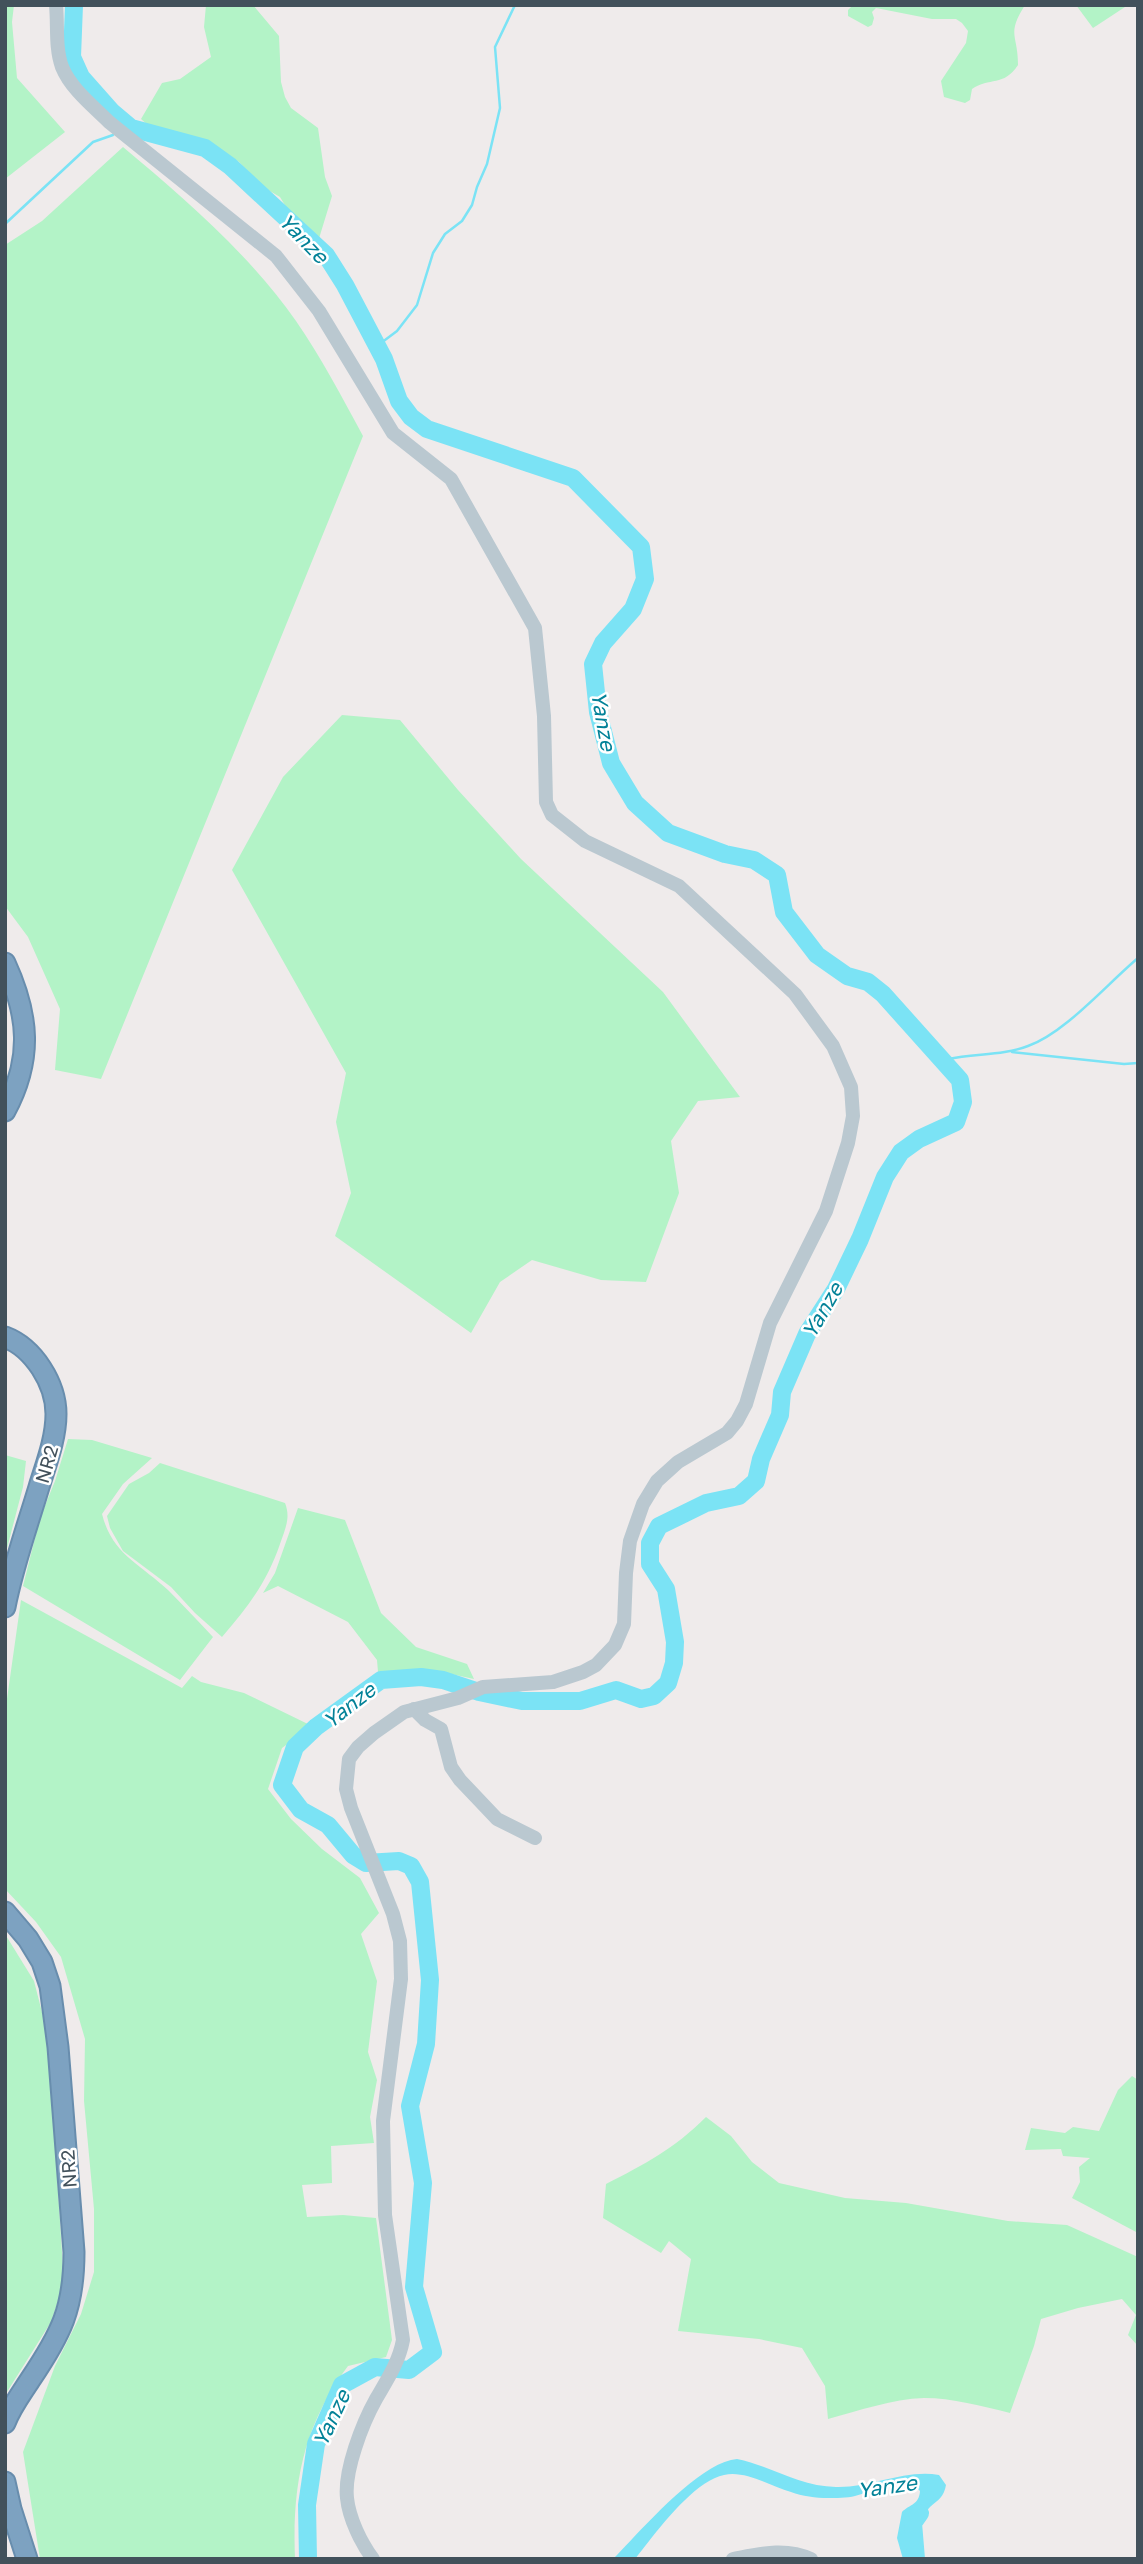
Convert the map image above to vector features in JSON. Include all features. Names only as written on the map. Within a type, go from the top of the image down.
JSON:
[{"type":"highway","points":[[5,963],[18,990],[25,1022],[22,1064],[5,1111]]},
{"type":"highway","name":"NR2","points":[[5,1338],[24,1348],[34,1359],[56,1399],[57,1416],[50,1451],[14,1567],[5,1607]]},
{"type":"highway","name":"NR2","points":[[5,1912],[28,1939],[46,1972],[50,1986],[58,2047],[74,2266],[71,2304],[62,2328],[15,2402],[5,2423]]},
{"type":"highway","points":[[5,2482],[27,2559]]},
{"type":"street","points":[[56,5],[63,69],[84,97],[109,122],[276,256],[319,310],[393,433],[451,479],[535,628],[544,716],[546,802],[552,815],[585,841],[679,886],[795,994],[833,1046],[851,1087],[853,1116],[848,1143],[826,1211],[771,1324],[747,1404],[727,1433],[678,1462],[657,1481],[643,1504],[630,1541],[624,1624],[615,1645],[596,1665],[553,1682],[483,1687],[458,1698],[404,1712],[374,1733],[349,1759],[346,1788],[348,1798],[397,1926],[400,1941],[401,1979],[383,2121],[385,2215],[402,2340],[400,2354],[363,2424],[347,2482],[347,2500],[353,2519],[373,2559]]},
{"type":"street","points":[[414,1709],[425,1720],[441,1729],[451,1767],[473,1795],[497,1819],[535,1838]]},
{"type":"street","points":[[733,2559],[780,2552],[811,2559]]},
{"type":"green space","points":[[5,5],[14,5],[12,22],[17,78],[65,132],[5,179]]},
{"type":"green space","points":[[206,5],[253,5],[279,36],[281,82],[285,97],[291,108],[318,128],[325,177],[332,196],[317,245],[292,217],[280,197],[263,187],[239,162],[206,140],[150,127],[141,119],[162,83],[180,79],[211,57],[204,27]]},
{"type":"green space","points":[[853,5],[1025,5],[1014,29],[1018,65],[1002,79],[972,89],[970,100],[965,103],[944,97],[941,81],[966,43],[968,31],[962,23],[956,19],[932,19],[876,8],[872,12],[872,25],[868,27],[848,16],[848,10]]},
{"type":"green space","points":[[1076,5],[1124,5],[1125,7],[1093,28]]},
{"type":"green space","points":[[123,147],[215,228],[278,297],[314,349],[363,436],[101,1079],[55,1070],[60,1009],[28,937],[5,906],[5,245],[42,221]]},
{"type":"green space","points":[[342,715],[400,720],[458,790],[521,859],[663,992],[740,1097],[698,1101],[671,1141],[679,1193],[646,1282],[601,1280],[532,1260],[500,1282],[471,1333],[335,1236],[351,1193],[336,1122],[346,1073],[232,870],[283,777]]},
{"type":"green space","points":[[68,1439],[92,1440],[152,1458],[123,1484],[102,1514],[120,1549],[168,1590],[213,1637],[180,1680],[23,1586],[40,1518]]},
{"type":"green space","points":[[5,1455],[26,1461],[23,1487],[5,1556]]},
{"type":"green space","points":[[160,1463],[285,1503],[287,1524],[269,1570],[248,1604],[222,1637],[171,1587],[123,1551],[110,1528],[107,1516],[129,1484],[149,1473]]},
{"type":"green space","points":[[298,1508],[345,1520],[381,1613],[416,1647],[467,1664],[474,1679],[442,1672],[378,1672],[377,1660],[348,1622],[278,1586],[263,1593],[275,1573]]},
{"type":"green space","points":[[21,1600],[182,1688],[192,1676],[201,1682],[244,1693],[312,1726],[282,1748],[268,1789],[291,1819],[322,1849],[360,1878],[379,1913],[361,1934],[377,1981],[368,2052],[377,2080],[370,2117],[374,2143],[331,2146],[332,2183],[302,2185],[307,2217],[343,2215],[376,2218],[392,2340],[386,2357],[348,2366],[320,2411],[304,2457],[299,2481],[295,2559],[40,2559],[23,2452],[55,2366],[81,2314],[94,2272],[94,2209],[84,2101],[85,2039],[61,1957],[36,1922],[5,1889],[5,1713]]},
{"type":"green space","points":[[5,1934],[34,1981],[44,2020],[50,2067],[64,2283],[51,2322],[5,2395]]},
{"type":"green space","points":[[1132,2076],[1138,2080],[1138,2233],[1072,2198],[1080,2182],[1079,2167],[1090,2158],[1063,2156],[1061,2149],[1025,2150],[1031,2128],[1065,2133],[1073,2127],[1099,2131],[1118,2090]]},
{"type":"green space","points":[[706,2117],[731,2136],[752,2162],[779,2183],[845,2198],[906,2203],[1008,2221],[1067,2225],[1138,2257],[1138,2346],[1128,2335],[1136,2315],[1122,2299],[1078,2308],[1041,2319],[1010,2413],[956,2401],[924,2398],[887,2403],[828,2419],[825,2386],[802,2348],[759,2339],[678,2331],[691,2259],[669,2241],[661,2253],[603,2218],[606,2184],[659,2155]]},
{"type":"water","points":[[737,2459],[823,2486],[849,2487],[913,2474],[939,2475],[946,2485],[942,2495],[925,2512],[918,2525],[913,2545],[914,2559],[903,2559],[897,2538],[902,2512],[916,2502],[919,2496],[920,2491],[913,2486],[897,2484],[852,2497],[819,2498],[800,2495],[749,2477],[732,2474],[712,2479],[687,2498],[635,2559],[613,2559],[688,2485],[705,2472]]},
{"type":"waterway","name":"Yanze","points":[[74,5],[72,57],[81,77],[112,112],[131,128],[205,148],[230,166],[326,255],[384,359],[399,401],[411,417],[427,429],[573,478],[641,547],[645,579],[633,609],[603,643],[593,664],[598,712],[611,763],[635,803],[668,833],[725,854],[754,860],[777,875],[784,912],[817,955],[847,976],[868,982],[883,994],[960,1080],[963,1102],[956,1122],[919,1139],[901,1152],[885,1177],[860,1239],[836,1289],[807,1334],[782,1392],[780,1415],[761,1459],[756,1481],[739,1496],[706,1503],[659,1526],[650,1543],[650,1564],[666,1589],[675,1642],[674,1663],[668,1683],[654,1696],[641,1699],[616,1690],[580,1701],[522,1701],[479,1692],[443,1680],[421,1677],[381,1680],[316,1727],[295,1747],[282,1785],[301,1810],[328,1825],[353,1855],[366,1863],[399,1861],[411,1866],[420,1882],[430,1980],[426,2044],[410,2106],[423,2183],[414,2287],[433,2352],[409,2370],[375,2367],[342,2385],[316,2444],[307,2505],[308,2559]]},
{"type":"waterway","points":[[377,346],[397,331],[417,305],[433,253],[445,234],[462,221],[472,205],[487,164],[500,108],[495,47],[515,5]]},
{"type":"waterway","points":[[5,224],[93,142],[113,135]]},
{"type":"waterway","points":[[946,1064],[948,1059],[1008,1051],[1042,1040],[1071,1019],[1138,958]]},
{"type":"waterway","points":[[1012,1052],[1124,1064],[1138,1063]]},
{"type":"waterway","name":"Yanze","points":[[916,2559],[913,2523],[920,2513]]}]
